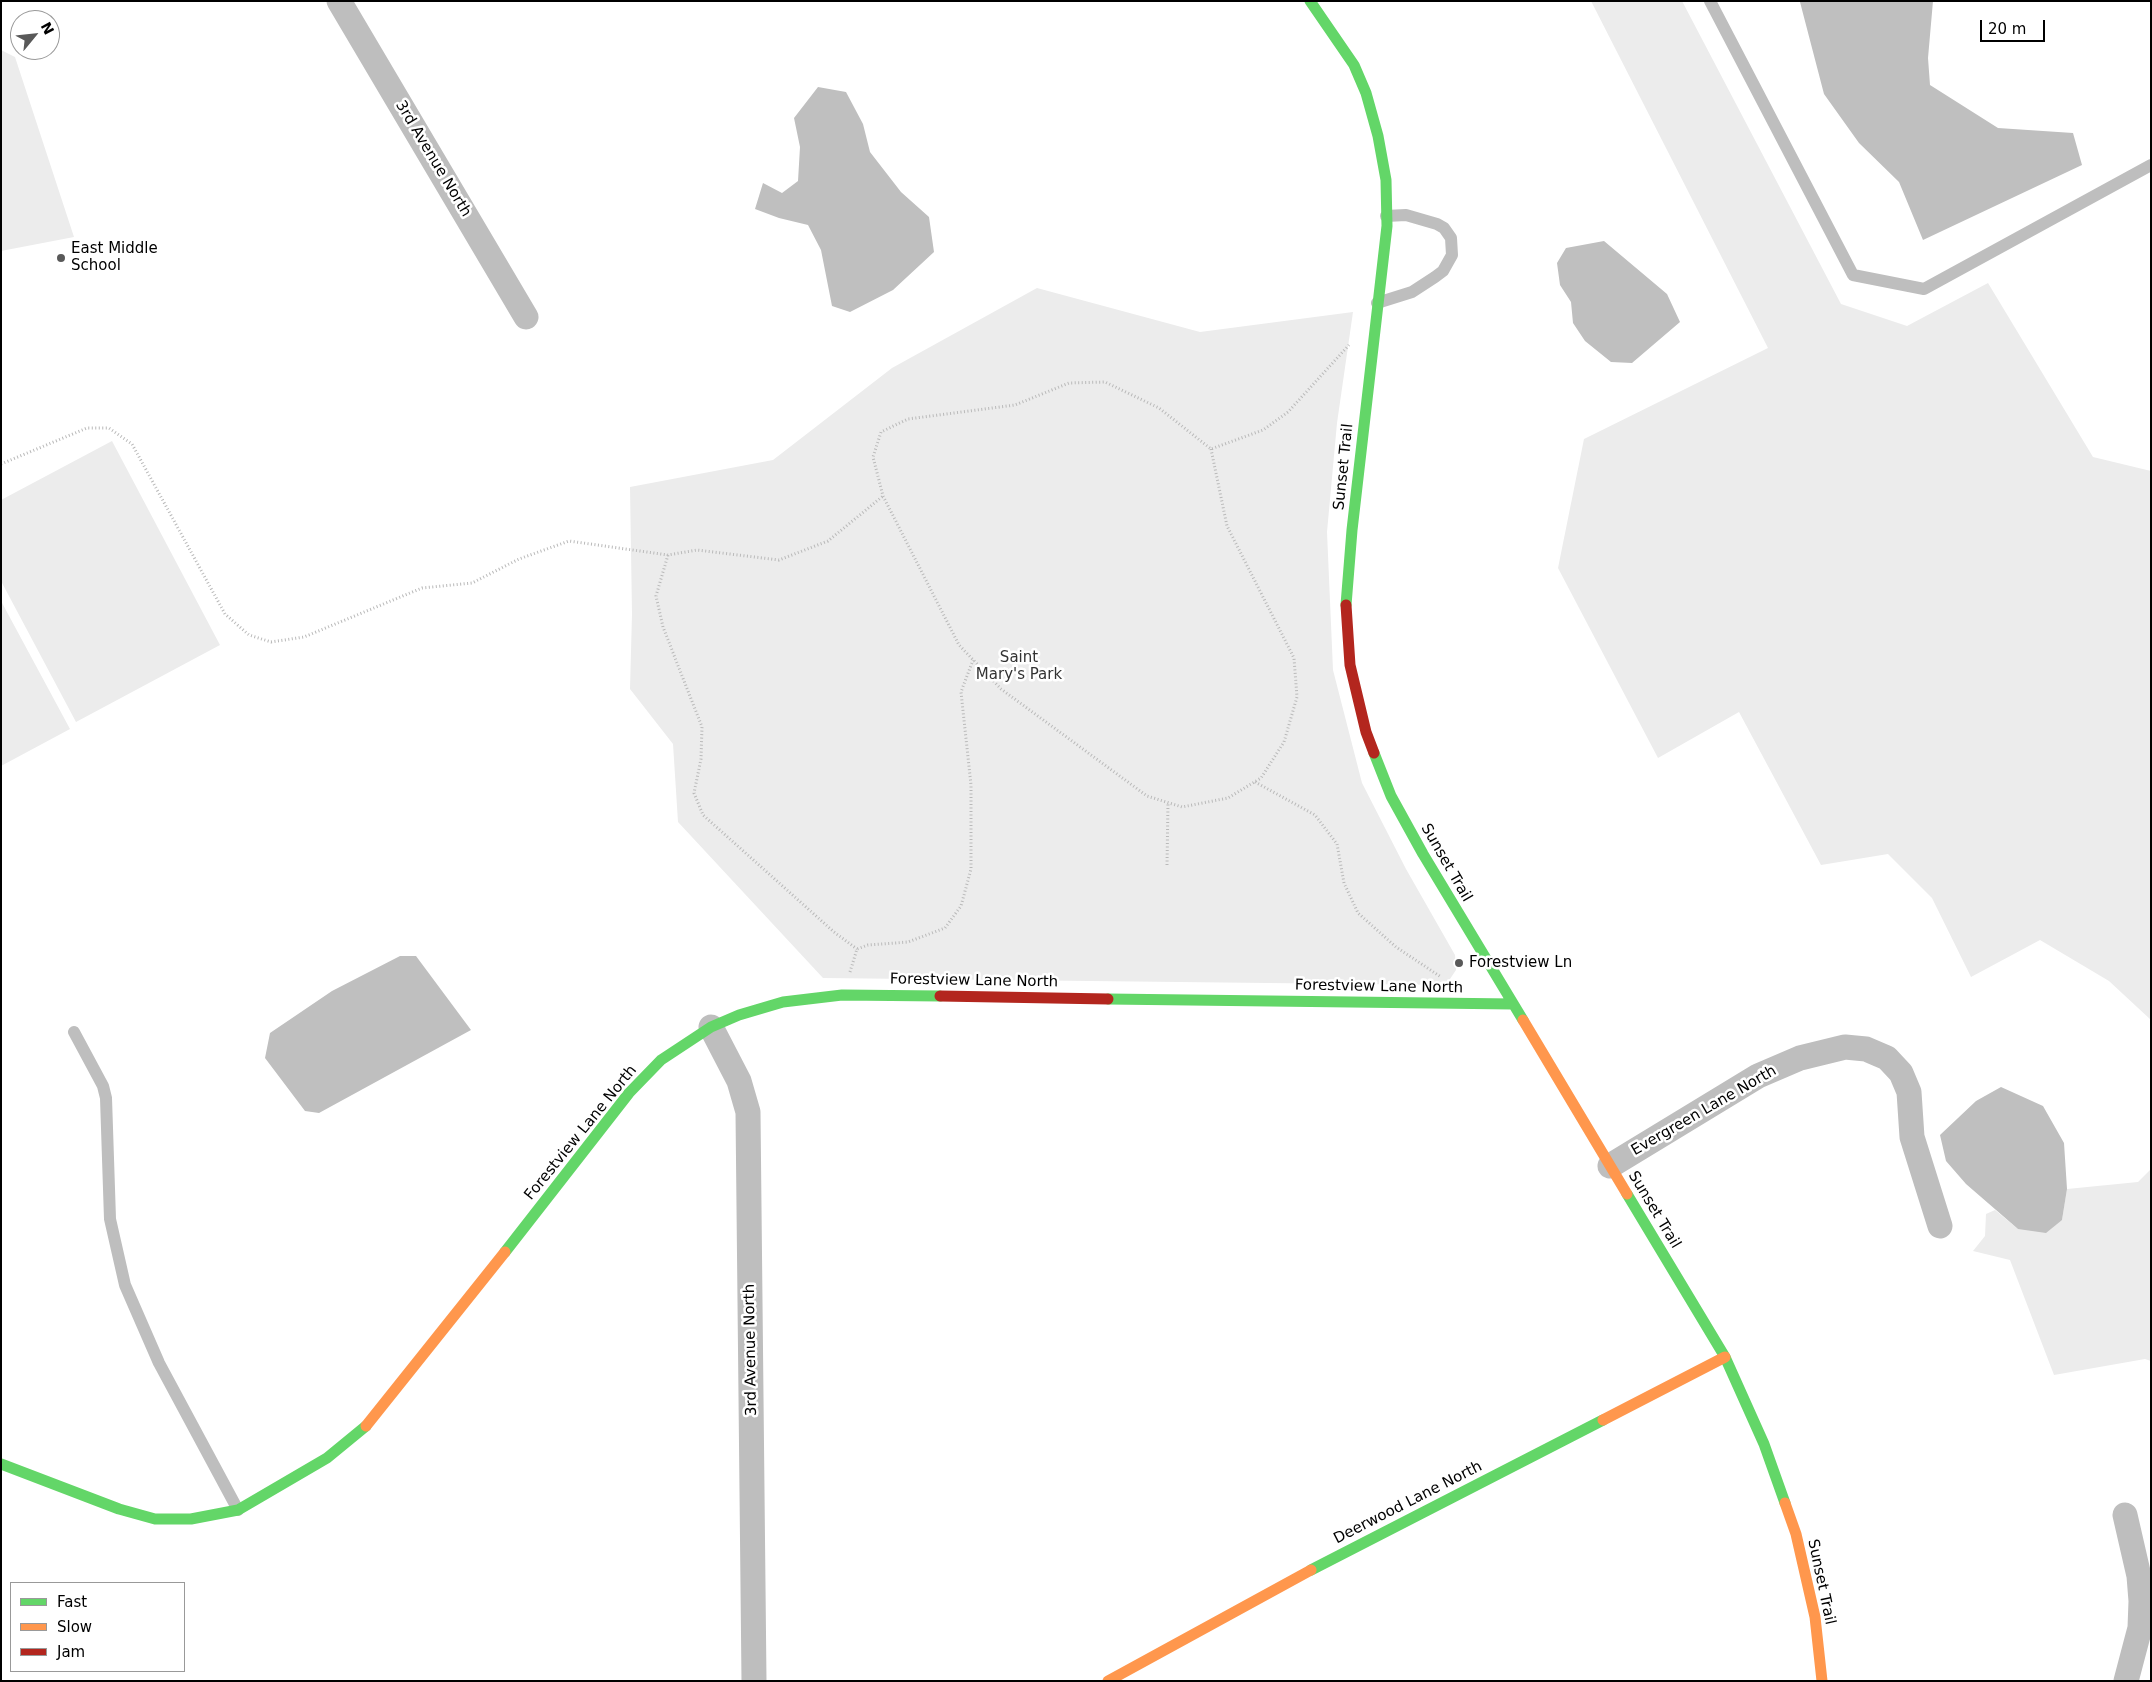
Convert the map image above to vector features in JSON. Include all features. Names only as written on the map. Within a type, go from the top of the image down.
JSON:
[{"type":"street","name":"3rd Avenue North","points":[[340,1],[526,317]]},
{"type":"street","name":"Sunset Trail","points":[[1310,1],[1354,65],[1366,93],[1378,136],[1386,180],[1386,216],[1346,599],[1350,665],[1366,732],[1391,796],[1423,854],[1725,1358],[1764,1444],[1796,1534],[1815,1617],[1822,1681]]},
{"type":"street","name":"Forestview Lane North","points":[[1,1464],[119,1509],[155,1519],[192,1519],[238,1510],[279,1488],[327,1458],[371,1422],[628,1093],[661,1060],[711,1027],[739,1015],[783,1002],[842,995],[1513,1004]]},
{"type":"street","name":"3rd Avenue North","points":[[711,1027],[738,1081],[748,1112],[754,1681]]},
{"type":"street","name":"Evergreen Lane North","points":[[1610,1166],[1758,1076],[1800,1058],[1845,1048],[1866,1049],[1887,1058],[1901,1073],[1909,1092],[1912,1137],[1940,1226]]},
{"type":"street","name":"Deerwood Lane North","points":[[1108,1681],[1270,1591],[1725,1358]]},
{"type":"street","points":[[2125,1515],[2139,1576],[2141,1601],[2140,1628],[2126,1681]]},
{"type":"lane","points":[[1710,1],[1853,274],[1924,289],[2151,165]]},
{"type":"lane","points":[[1377,303],[1412,292],[1443,271],[1452,255],[1451,238],[1444,228],[1437,224],[1406,215],[1386,216]]},
{"type":"lane","points":[[74,1032],[103,1086],[106,1098],[110,1219],[125,1285],[159,1363],[238,1510]]},
{"type":"path","points":[[1211,449],[1263,430],[1288,412],[1354,339]]},
{"type":"path","points":[[1105,382],[1160,408],[1211,449],[1227,526],[1294,658],[1297,697],[1284,742],[1261,778],[1228,798],[1182,807],[1147,796],[1001,689],[959,645],[882,496],[873,457],[881,432],[908,419],[1015,405],[1069,383],[1105,382]]},
{"type":"path","points":[[1,464],[87,428],[109,428],[132,444],[226,614],[249,636],[271,642],[304,637],[422,588],[472,583],[518,559],[570,541],[668,555],[696,550],[779,560],[828,541],[882,496]]},
{"type":"path","points":[[668,555],[656,596],[663,627],[702,727],[701,759],[694,793],[703,815],[834,932],[857,949]]},
{"type":"path","points":[[857,949],[908,942],[945,928],[961,906],[971,869],[971,785],[961,692],[973,660]]},
{"type":"path","points":[[1254,782],[1315,815],[1336,844],[1344,883],[1358,913],[1396,947],[1441,977]]},
{"type":"path","points":[[1167,866],[1168,803]]},
{"type":"path","points":[[842,995],[857,949]]},
{"type":"green space","points":[[1591,1],[1682,1],[1841,304],[1907,326],[1988,283],[2093,457],[2151,471],[2151,1020],[2109,981],[2040,940],[1971,977],[1932,898],[1888,854],[1821,865],[1739,712],[1658,758],[1558,568],[1584,439],[1768,348]]},
{"type":"green space","points":[[1,50],[10,54],[10,60],[16,60],[74,237],[1,251]]},
{"type":"green space","name":"Saint Mary's Park","points":[[1037,288],[1200,332],[1353,312],[1337,423],[1327,532],[1333,670],[1362,783],[1406,869],[1455,955],[1456,970],[1446,985],[823,978],[678,822],[673,744],[630,689],[632,614],[630,487],[773,460],[892,368]]},
{"type":"green space","points":[[112,441],[220,645],[76,722],[1,581],[1,500]]},
{"type":"green space","points":[[1,601],[70,729],[1,766]]},
{"type":"green space","points":[[2151,1169],[2151,1361],[2145,1359],[2054,1375],[2010,1260],[1973,1251],[1985,1236],[1986,1214],[1995,1210],[2018,1229],[2062,1220],[2067,1189],[2138,1182]]},
{"type":"shaded area","points":[[1933,1],[1928,58],[1930,85],[1998,128],[2073,133],[2082,165],[1923,240],[1899,182],[1859,143],[1824,94],[1800,2]]},
{"type":"shaded area","points":[[818,87],[846,92],[863,124],[870,152],[901,192],[929,217],[934,252],[893,290],[850,312],[832,306],[821,250],[808,225],[779,218],[755,209],[763,183],[782,193],[798,181],[800,147],[794,118]]},
{"type":"shaded area","points":[[1604,241],[1667,294],[1680,322],[1632,363],[1611,362],[1585,341],[1573,323],[1571,302],[1560,285],[1557,263],[1566,248]]},
{"type":"shaded area","points":[[400,956],[416,956],[471,1030],[319,1113],[305,1111],[265,1058],[270,1033],[332,991]]},
{"type":"shaded area","points":[[2001,1087],[2043,1106],[2064,1143],[2067,1189],[2062,1220],[2046,1233],[2018,1229],[1966,1184],[1946,1161],[1940,1135],[1976,1101]]},
{"type":"traffic: fast","points":[[1310,1],[1354,65],[1366,93],[1378,136],[1386,180],[1387,226],[1352,530],[1346,605]]},
{"type":"traffic: fast","points":[[1374,753],[1391,796],[1423,854],[1523,1020]]},
{"type":"traffic: fast","points":[[505,1252],[629,1093],[661,1060],[711,1027],[739,1015],[783,1002],[842,995],[940,996]]},
{"type":"traffic: fast","points":[[1108,999],[1513,1004]]},
{"type":"traffic: fast","points":[[1627,1194],[1725,1357],[1764,1444],[1785,1503]]},
{"type":"traffic: fast","points":[[1311,1570],[1603,1420]]},
{"type":"traffic: fast","points":[[1,1464],[119,1509],[155,1519],[191,1519],[238,1510],[327,1458],[366,1426]]},
{"type":"traffic: slow","points":[[1523,1020],[1627,1194]]},
{"type":"traffic: slow","points":[[366,1426],[505,1252]]},
{"type":"traffic: slow","points":[[1603,1420],[1725,1357]]},
{"type":"traffic: slow","points":[[1785,1503],[1796,1534],[1815,1617],[1822,1681]]},
{"type":"traffic: slow","points":[[1108,1681],[1311,1570]]},
{"type":"traffic: jam","points":[[1346,605],[1350,665],[1366,732],[1374,753]]},
{"type":"traffic: jam","points":[[940,996],[1108,999]]},
{"type":"place","name":"East Middle School","points":[[61,258]]},
{"type":"place","name":"Forestview Ln","points":[[1459,963]]}]
